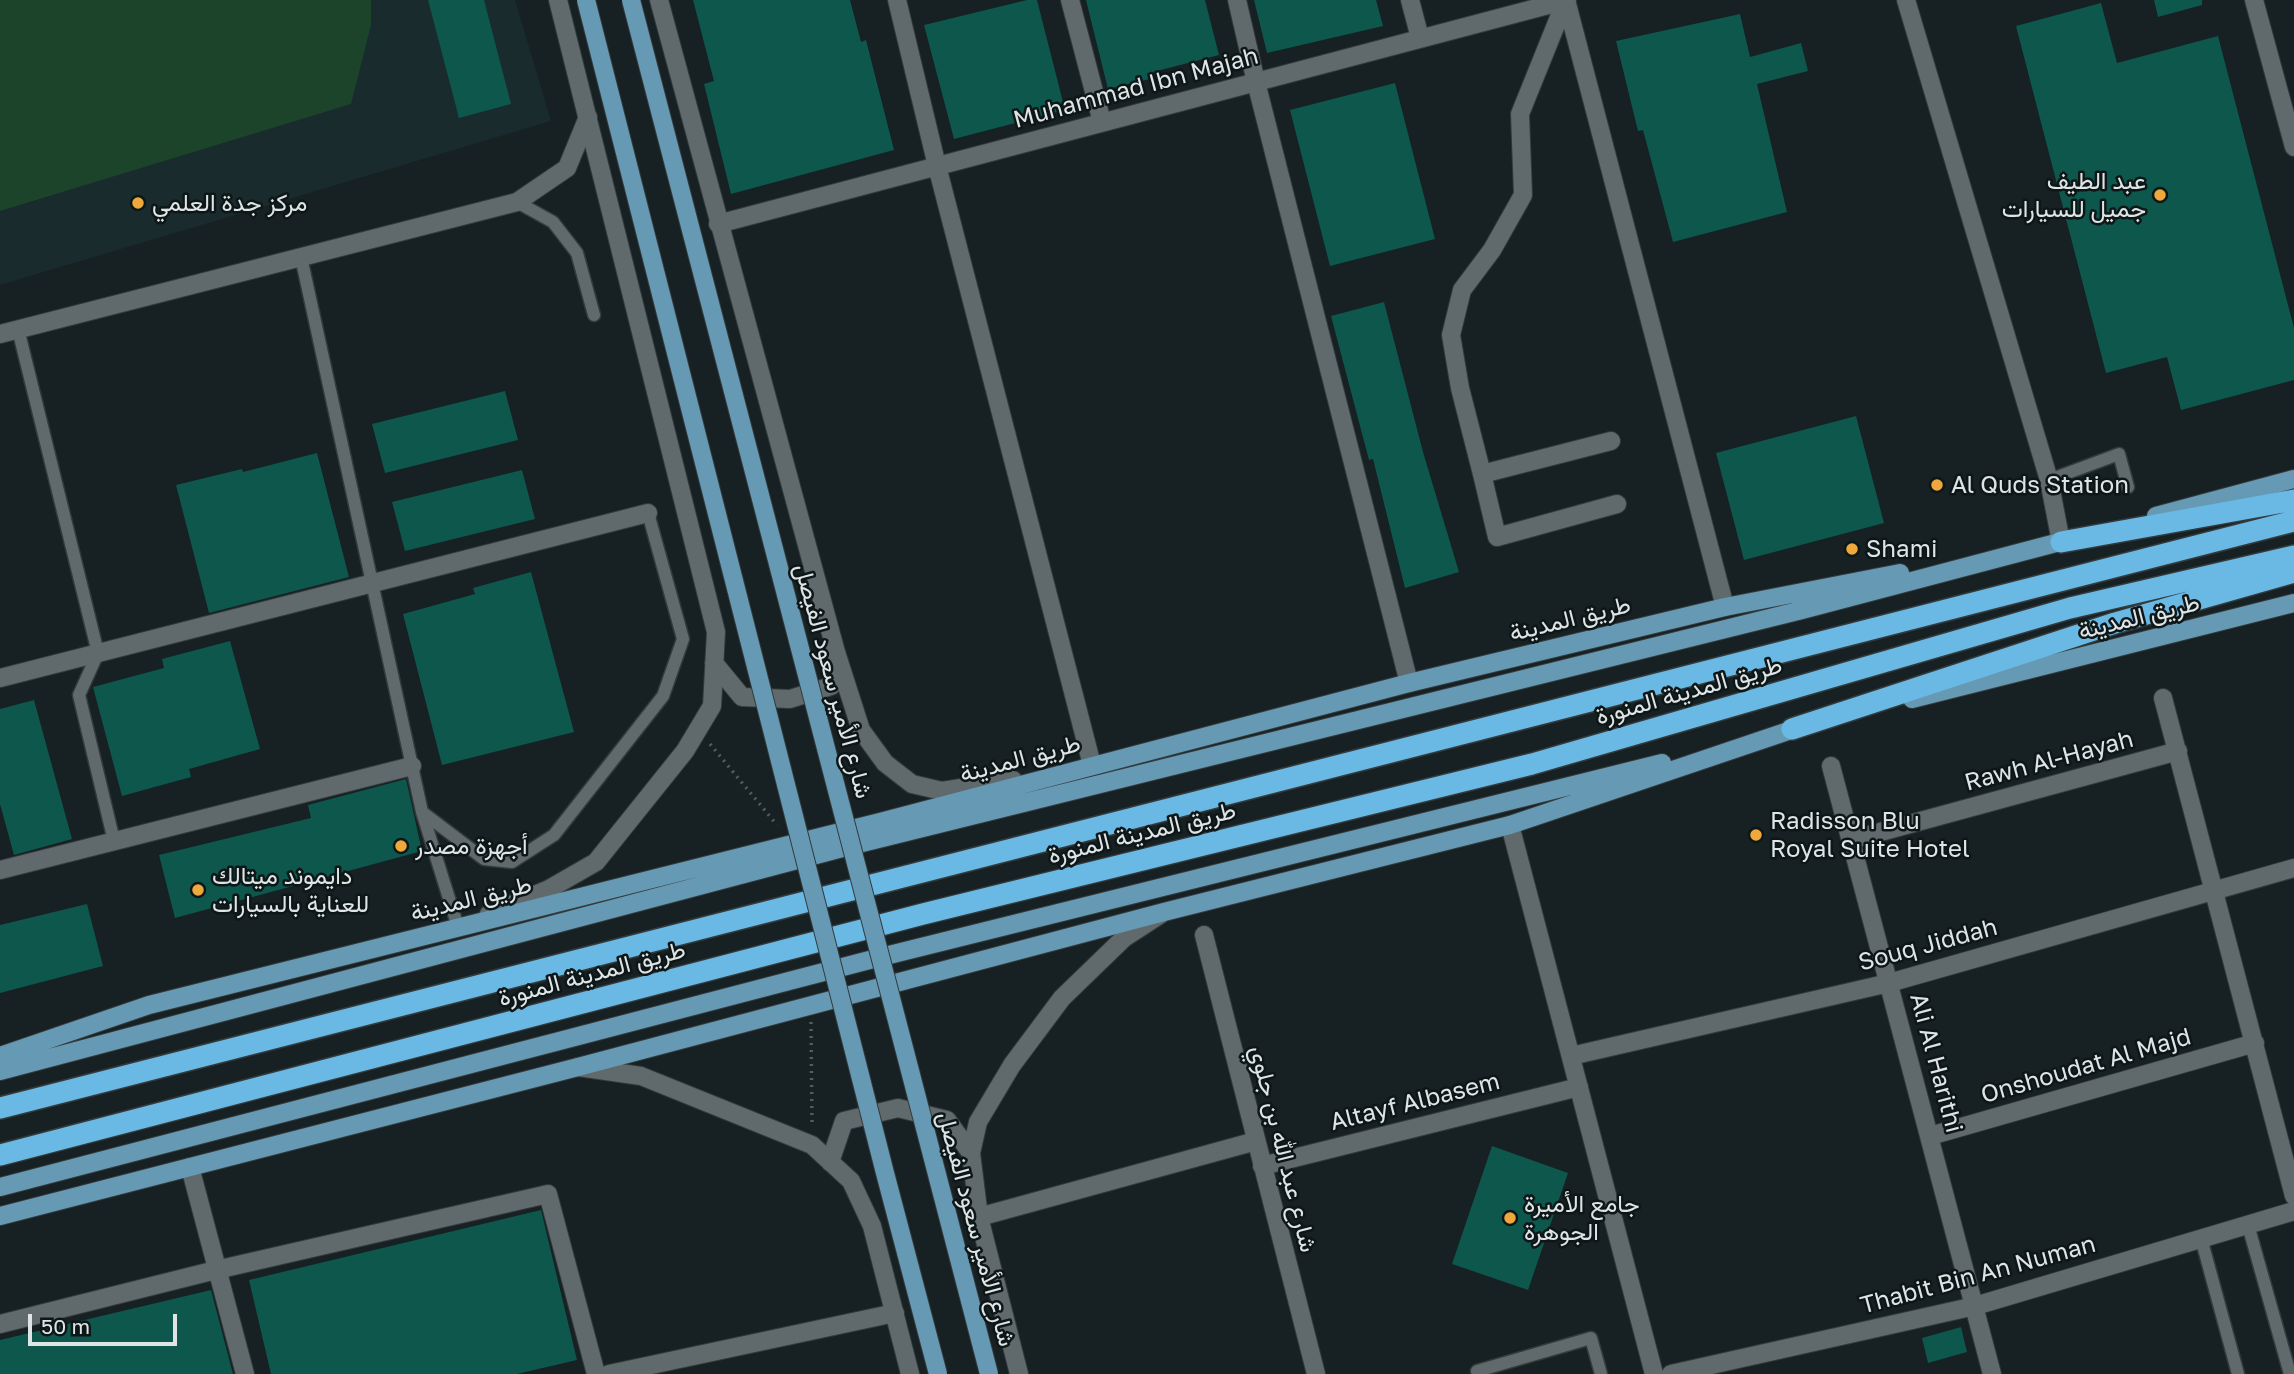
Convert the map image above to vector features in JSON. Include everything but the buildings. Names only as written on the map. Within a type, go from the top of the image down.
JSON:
[{"type":"highway","points":[[2062,542],[2294,500]]},
{"type":"highway","name":"طريق المدينة المنورة","points":[[0,1108],[2294,520]]},
{"type":"highway","name":"طريق المدينة المنورة","points":[[0,1155],[923,914],[1532,764],[2070,608],[2294,556]]},
{"type":"highway","points":[[1792,729],[2115,623],[2294,572]]},
{"type":"main road","points":[[586,0],[938,1374]]},
{"type":"main road","name":"شارع الأمير سعود الفيصل","points":[[631,0],[989,1374]]},
{"type":"main road","name":"طريق المدينة","points":[[0,1071],[850,846],[1802,610],[2294,479]]},
{"type":"main road","name":"طريق المدينة","points":[[0,1056],[149,1005],[880,822],[1409,683],[1725,607],[2062,542]]},
{"type":"main road","name":"طريق المدينة","points":[[0,1187],[881,957],[2294,604]]},
{"type":"main road","name":"طريق المدينة","points":[[0,1216],[1164,912],[1510,825],[1792,729]]},
{"type":"street","points":[[458,927],[550,889],[596,862],[685,751],[712,706],[716,632],[558,0]]},
{"type":"street","points":[[659,0],[836,652],[861,730],[885,763],[912,784],[942,791],[1092,765],[937,166],[897,0]]},
{"type":"street","points":[[1070,0],[1102,122]]},
{"type":"street","points":[[1237,0],[1409,683]]},
{"type":"street","points":[[1410,0],[1420,38]]},
{"type":"street","points":[[1566,0],[1521,114],[1523,195],[1492,250],[1462,290],[1451,335],[1460,388],[1497,537],[1617,504]]},
{"type":"street","points":[[1566,0],[1725,607]]},
{"type":"street","name":"Muhammad Ibn Majah","points":[[718,223],[1566,0]]},
{"type":"street","points":[[1906,0],[2049,480],[2062,542]]},
{"type":"street","points":[[2253,0],[2294,147]]},
{"type":"street","points":[[0,334],[517,202],[567,168],[588,117]]},
{"type":"street","points":[[1482,474],[1611,441]]},
{"type":"street","points":[[0,678],[648,513]]},
{"type":"street","points":[[714,663],[742,697],[790,699],[831,687],[836,652]]},
{"type":"street","points":[[2164,698],[2294,1196]]},
{"type":"street","name":"Rawh Al-Hayah","points":[[1851,840],[2178,751]]},
{"type":"street","points":[[0,870],[412,766]]},
{"type":"street","name":"Ali Al Harithi","points":[[1831,766],[1992,1374]]},
{"type":"street","points":[[1510,825],[1654,1374]]},
{"type":"street","name":"Souq Jiddah","points":[[1572,1056],[1889,983],[2294,868]]},
{"type":"street","points":[[1020,1374],[979,1217],[971,1153],[978,1122],[1012,1065],[1062,998],[1125,938],[1164,912]]},
{"type":"street","name":"شارع عبد الله بن جلوي","points":[[1204,935],[1316,1374]]},
{"type":"street","name":"Onshoudat Al Majd","points":[[1930,1136],[2255,1043]]},
{"type":"street","points":[[578,1067],[641,1076],[812,1145],[851,1181],[872,1226],[910,1374]]},
{"type":"street","name":"Altayf Albasem","points":[[1262,1166],[1579,1087]]},
{"type":"street","points":[[830,1162],[844,1121],[898,1108],[947,1121],[971,1153]]},
{"type":"street","points":[[979,1217],[1256,1141]]},
{"type":"street","points":[[190,1167],[245,1374]]},
{"type":"street","points":[[0,1324],[216,1270],[548,1194],[596,1374]]},
{"type":"street","name":"Thabit Bin An Numan","points":[[1671,1374],[1975,1306],[2294,1210]]},
{"type":"street","points":[[609,1374],[895,1313]]},
{"type":"lane","points":[[517,202],[553,222],[577,253],[594,315]]},
{"type":"lane","points":[[301,257],[422,812],[458,927]]},
{"type":"lane","points":[[18,329],[98,653],[79,695],[114,841]]},
{"type":"lane","points":[[2049,480],[2119,454],[2128,487]]},
{"type":"lane","points":[[422,812],[484,859],[512,862],[554,835],[663,696],[683,639],[648,513]]},
{"type":"lane","points":[[2248,1224],[2290,1374]]},
{"type":"lane","points":[[2201,1238],[2238,1374]]},
{"type":"lane","points":[[1478,1374],[1478,1371],[1591,1338],[1601,1374]]},
{"type":"path","points":[[698,729],[778,826]]},
{"type":"path","points":[[810,1019],[812,1145]]},
{"type":"shaded area","name":"مركز جدة العلمي","points":[[0,0],[515,0],[551,121],[0,285]]},
{"type":"green space","points":[[0,0],[371,0],[371,25],[351,104],[0,211]]},
{"type":"place","name":"عبد الطيف جميل للسيارات","points":[[2160,195]]},
{"type":"place","name":"مركز جدة العلمي","points":[[138,203]]},
{"type":"place","name":"Al Quds Station","points":[[1937,485]]},
{"type":"place","name":"Shami","points":[[1852,549]]},
{"type":"place","name":"Radisson Blu Royal Suite Hotel","points":[[1756,835]]},
{"type":"place","name":"أجهزة مصدر","points":[[401,846]]},
{"type":"place","name":"دايموند ميتالك للعناية بالسيارات","points":[[198,890]]},
{"type":"place","name":"جامع الأميرة الجوهرة","points":[[1510,1218]]}]
